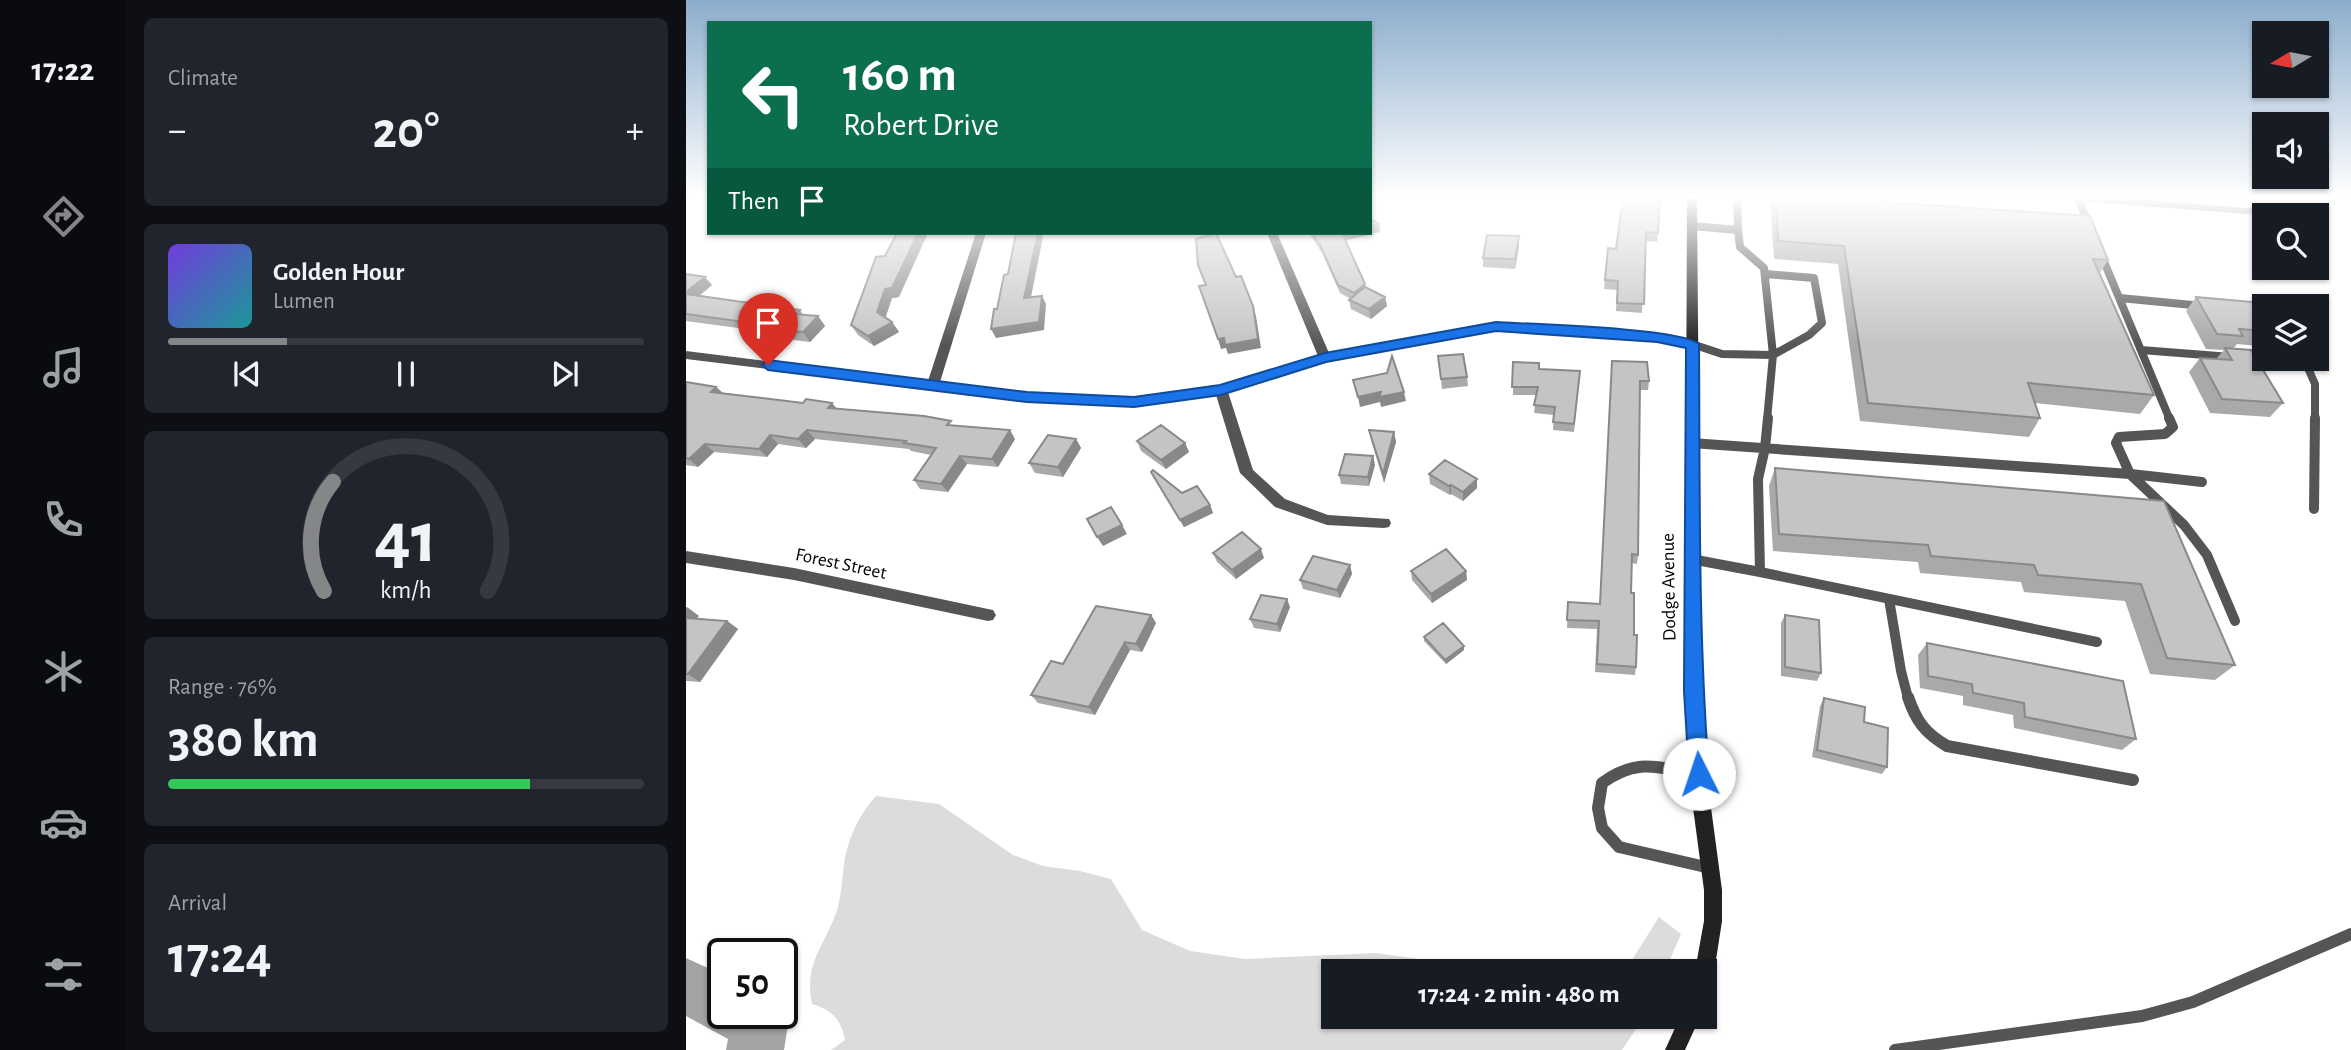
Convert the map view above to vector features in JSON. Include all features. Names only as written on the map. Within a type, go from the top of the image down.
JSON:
[{"type":"main road","name":"Dodge Avenue","points":[[1692,247],[1693,691],[1713,921],[1706,959]]},
{"type":"main road","points":[[1675,1050],[1685,1029]]},
{"type":"street","points":[[933,384],[977,247]]},
{"type":"street","points":[[1278,247],[1325,358]]},
{"type":"street","points":[[686,355],[1027,397],[1134,402],[1221,390],[1325,358],[1496,327],[1657,337],[1692,344]]},
{"type":"street","points":[[1221,390],[1247,473],[1280,503],[1327,520],[1384,523]]},
{"type":"street","name":"Forest Street","points":[[686,557],[794,574],[988,615]]},
{"type":"lane","points":[[1740,247],[1764,268],[1766,274],[1773,355],[1765,448],[1758,480],[1760,572]]},
{"type":"lane","points":[[2099,247],[2173,427],[2165,434],[2119,436],[2116,443],[2130,474],[2184,525],[2207,555],[2235,621]]},
{"type":"lane","points":[[1692,344],[1722,354],[1773,355],[1809,335],[1822,323],[1814,278],[1766,274]]},
{"type":"lane","points":[[2120,298],[2216,307]]},
{"type":"lane","points":[[2141,350],[2252,357]]},
{"type":"lane","points":[[2309,371],[2315,384],[2314,509]]},
{"type":"lane","points":[[1691,443],[2130,474],[2202,482]]},
{"type":"lane","points":[[1691,559],[2097,642]]},
{"type":"lane","points":[[1889,598],[1903,683],[1915,716],[1928,735],[1947,746],[2133,780]]},
{"type":"lane","points":[[1699,774],[1641,765],[1620,770],[1602,783],[1598,808],[1602,828],[1619,847],[1710,868]]},
{"type":"lane","points":[[1895,1050],[2142,1016],[2193,1002],[2351,934]]},
{"type":"shaded area","points":[[876,796],[939,804],[1013,855],[1043,866],[1111,879],[1142,930],[1190,951],[1245,959],[1376,953],[1419,959],[1321,959],[1321,1029],[1636,1029],[1622,1050],[831,1050],[845,1040],[834,1016],[812,1004],[811,976],[813,964],[838,907],[849,841]]},
{"type":"shaded area","points":[[1659,917],[1681,934],[1670,959],[1633,959]]},
{"type":"building","points":[[890,247],[911,247],[892,288],[885,289],[877,312],[892,322],[868,336],[851,325],[876,257],[885,256]]},
{"type":"building","points":[[1013,247],[1035,247],[1024,298],[1042,296],[1039,322],[991,329],[1004,275],[1008,274]]},
{"type":"building","points":[[1197,247],[1222,247],[1236,277],[1241,276],[1253,306],[1258,339],[1225,345],[1224,338],[1218,339],[1199,286],[1206,285],[1198,265]]},
{"type":"building","points":[[1321,247],[1348,247],[1365,284],[1354,293],[1338,285]]},
{"type":"building","points":[[1485,247],[1517,247],[1515,259],[1483,258]]},
{"type":"building","points":[[1646,247],[1644,304],[1617,303],[1618,281],[1605,280],[1608,248]]},
{"type":"building","points":[[1844,247],[2103,247],[2108,260],[2093,259],[2154,395],[2028,383],[2040,418],[1868,403]]},
{"type":"building","points":[[686,274],[705,277],[686,292]]},
{"type":"building","points":[[1365,287],[1385,297],[1369,309],[1349,300]]},
{"type":"building","points":[[686,294],[800,310],[781,327],[686,314]]},
{"type":"building","points":[[2196,297],[2252,302],[2252,330],[2239,329],[2243,336],[2217,334]]},
{"type":"building","points":[[794,314],[818,316],[803,332],[778,330]]},
{"type":"building","points":[[2225,348],[2251,350],[2252,371],[2264,371],[2283,403],[2222,399],[2200,358],[2232,360]]},
{"type":"building","points":[[1463,354],[1467,377],[1441,379],[1438,356]]},
{"type":"building","points":[[1392,356],[1404,392],[1379,397],[1381,392],[1358,397],[1353,380],[1387,373]]},
{"type":"building","points":[[1612,361],[1647,362],[1649,381],[1640,381],[1638,555],[1632,554],[1631,593],[1634,593],[1634,635],[1637,635],[1636,667],[1597,664],[1599,621],[1567,620],[1568,602],[1600,604]]},
{"type":"building","points":[[1513,362],[1539,363],[1539,369],[1580,371],[1574,424],[1553,422],[1555,407],[1534,405],[1538,387],[1512,387]]},
{"type":"building","points":[[686,382],[716,387],[711,392],[803,403],[806,399],[832,403],[828,408],[924,416],[951,421],[947,425],[1010,430],[992,459],[960,456],[941,484],[914,480],[936,448],[904,443],[906,441],[807,430],[798,439],[770,435],[759,449],[705,444],[689,459],[686,458]]},
{"type":"building","points":[[1161,425],[1185,443],[1161,460],[1137,441]]},
{"type":"building","points":[[1369,430],[1394,432],[1383,474]]},
{"type":"building","points":[[1048,435],[1076,439],[1058,467],[1029,463]]},
{"type":"building","points":[[1345,454],[1373,456],[1368,477],[1339,475]]},
{"type":"building","points":[[1445,460],[1477,479],[1463,492],[1429,474]]},
{"type":"building","points":[[1775,468],[2164,501],[2235,665],[2167,658],[2141,584],[2038,575],[2034,565],[1931,556],[1928,545],[1779,534]]},
{"type":"building","points":[[1153,470],[1182,493],[1197,486],[1210,505],[1180,520],[1151,472]]},
{"type":"building","points":[[1111,507],[1122,525],[1097,537],[1087,519]]},
{"type":"building","points":[[1242,532],[1261,549],[1232,570],[1213,553]]},
{"type":"building","points":[[1446,549],[1466,571],[1431,594],[1411,571]]},
{"type":"building","points":[[1313,556],[1350,565],[1337,590],[1300,580]]},
{"type":"building","points":[[1261,595],[1287,599],[1277,624],[1250,619]]},
{"type":"building","points":[[1096,606],[1151,615],[1136,644],[1125,642],[1089,707],[1031,695],[1051,661],[1063,664]]},
{"type":"building","points":[[1785,615],[1819,620],[1821,673],[1785,667]]},
{"type":"building","points":[[686,618],[727,621],[688,674],[686,674]]},
{"type":"building","points":[[1443,623],[1464,646],[1445,660],[1424,637]]},
{"type":"building","points":[[1927,643],[2123,681],[2136,739],[2025,717],[2024,703],[1973,693],[1972,684],[1928,676]]},
{"type":"building","points":[[1824,698],[1865,707],[1864,722],[1888,728],[1887,767],[1817,750]]},
{"type":"waterway","points":[[686,986],[707,997]]},
{"type":"waterway","points":[[755,1050],[758,1029]]},
{"type":"route","points":[[768,365],[1027,397],[1134,402],[1221,390],[1325,358],[1496,327],[1657,337],[1692,344],[1693,691],[1699,774]]}]
